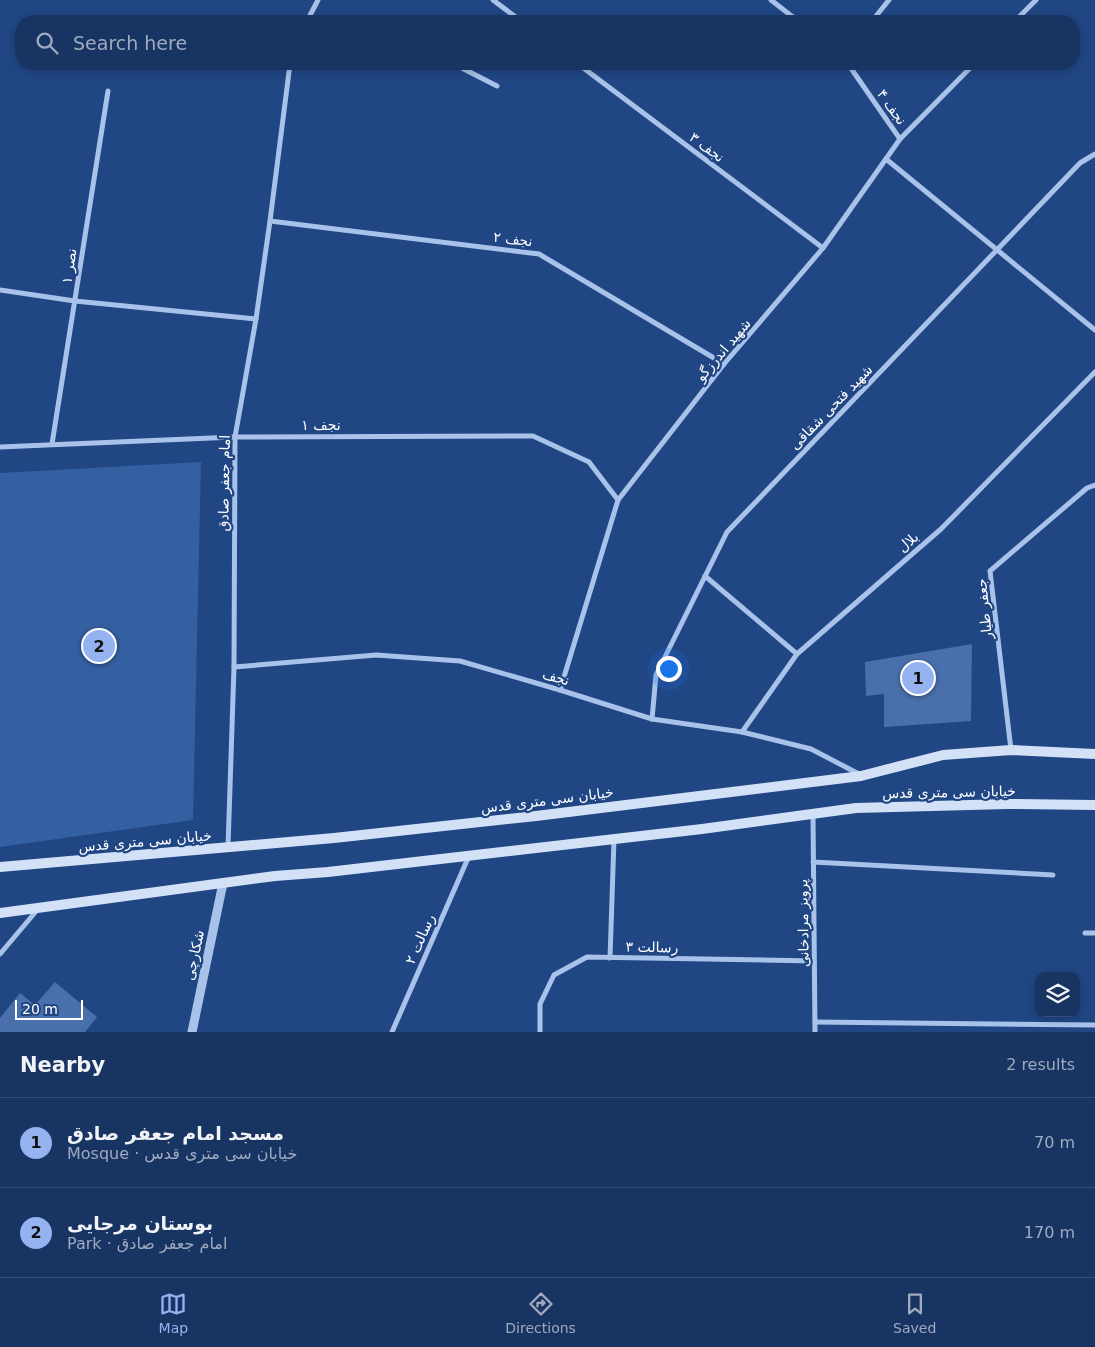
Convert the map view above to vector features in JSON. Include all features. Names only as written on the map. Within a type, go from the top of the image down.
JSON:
[{"type":"main road","name":"خیابان سی متری قدس","points":[[0,867],[228,847],[536,816],[862,776],[943,754],[1011,750],[1095,754]]},
{"type":"main road","name":"خیابان سی متری قدس","points":[[0,914],[223,883],[614,839],[856,808],[1008,804],[1095,806]]},
{"type":"street","points":[[310,15],[318,0]]},
{"type":"street","points":[[493,0],[513,15]]},
{"type":"street","points":[[771,0],[790,15]]},
{"type":"street","points":[[877,15],[889,0]]},
{"type":"street","points":[[1021,15],[1036,0]]},
{"type":"street","name":"امام جعفر صادق","points":[[228,847],[234,667],[235,437],[256,319],[289,70]]},
{"type":"street","points":[[466,70],[497,86]]},
{"type":"street","name":"نجف ۳","points":[[586,70],[823,248]]},
{"type":"street","name":"نجف ۴","points":[[852,70],[900,139]]},
{"type":"street","name":"شهید اندرزگو","points":[[560,690],[618,500],[724,364],[823,248],[900,139],[968,70]]},
{"type":"street","name":"نصر ۱","points":[[52,444],[108,91]]},
{"type":"street","name":"شهید فتحی شقاقی","points":[[652,719],[656,675],[727,532],[1080,163],[1095,154]]},
{"type":"street","points":[[886,159],[1095,330]]},
{"type":"street","name":"نجف ۲","points":[[270,220],[539,254],[724,364]]},
{"type":"street","points":[[0,290],[75,301],[256,319]]},
{"type":"street","name":"بلال","points":[[742,732],[798,654],[941,529],[1095,372]]},
{"type":"street","name":"نجف ۱","points":[[0,447],[235,437],[533,436],[589,462],[618,500]]},
{"type":"street","name":"جعفر طیار","points":[[1011,750],[990,571],[1087,488],[1095,485]]},
{"type":"street","points":[[705,576],[798,654]]},
{"type":"street","name":"نجف","points":[[234,667],[376,655],[460,661],[652,719],[742,732],[811,749],[862,776]]},
{"type":"street","name":"پرویز مرادخانی","points":[[812,814],[815,1032]]},
{"type":"street","points":[[610,958],[614,839]]},
{"type":"street","name":"رسالت ۲","points":[[392,1032],[470,856]]},
{"type":"street","points":[[813,862],[1053,875]]},
{"type":"street","name":"شکارچی","points":[[192,1032],[223,883]]},
{"type":"street","points":[[0,954],[38,908]]},
{"type":"street","points":[[1085,932],[1095,933]]},
{"type":"street","name":"رسالت ۳","points":[[540,1032],[540,1004],[554,975],[587,957],[814,961]]},
{"type":"street","points":[[815,1022],[1095,1025]]},
{"type":"shaded area","points":[[201,462],[193,820],[0,847],[0,473]]},
{"type":"building","points":[[972,644],[971,721],[884,727],[884,694],[866,696],[865,662]]},
{"type":"building","points":[[55,982],[97,1017],[85,1032],[0,1032],[0,1018],[20,993],[35,1005]]},
{"type":"place","name":"بوستان مرجایی","points":[[99,646]]},
{"type":"place","name":"مسجد امام جعفر صادق","points":[[918,678]]}]
